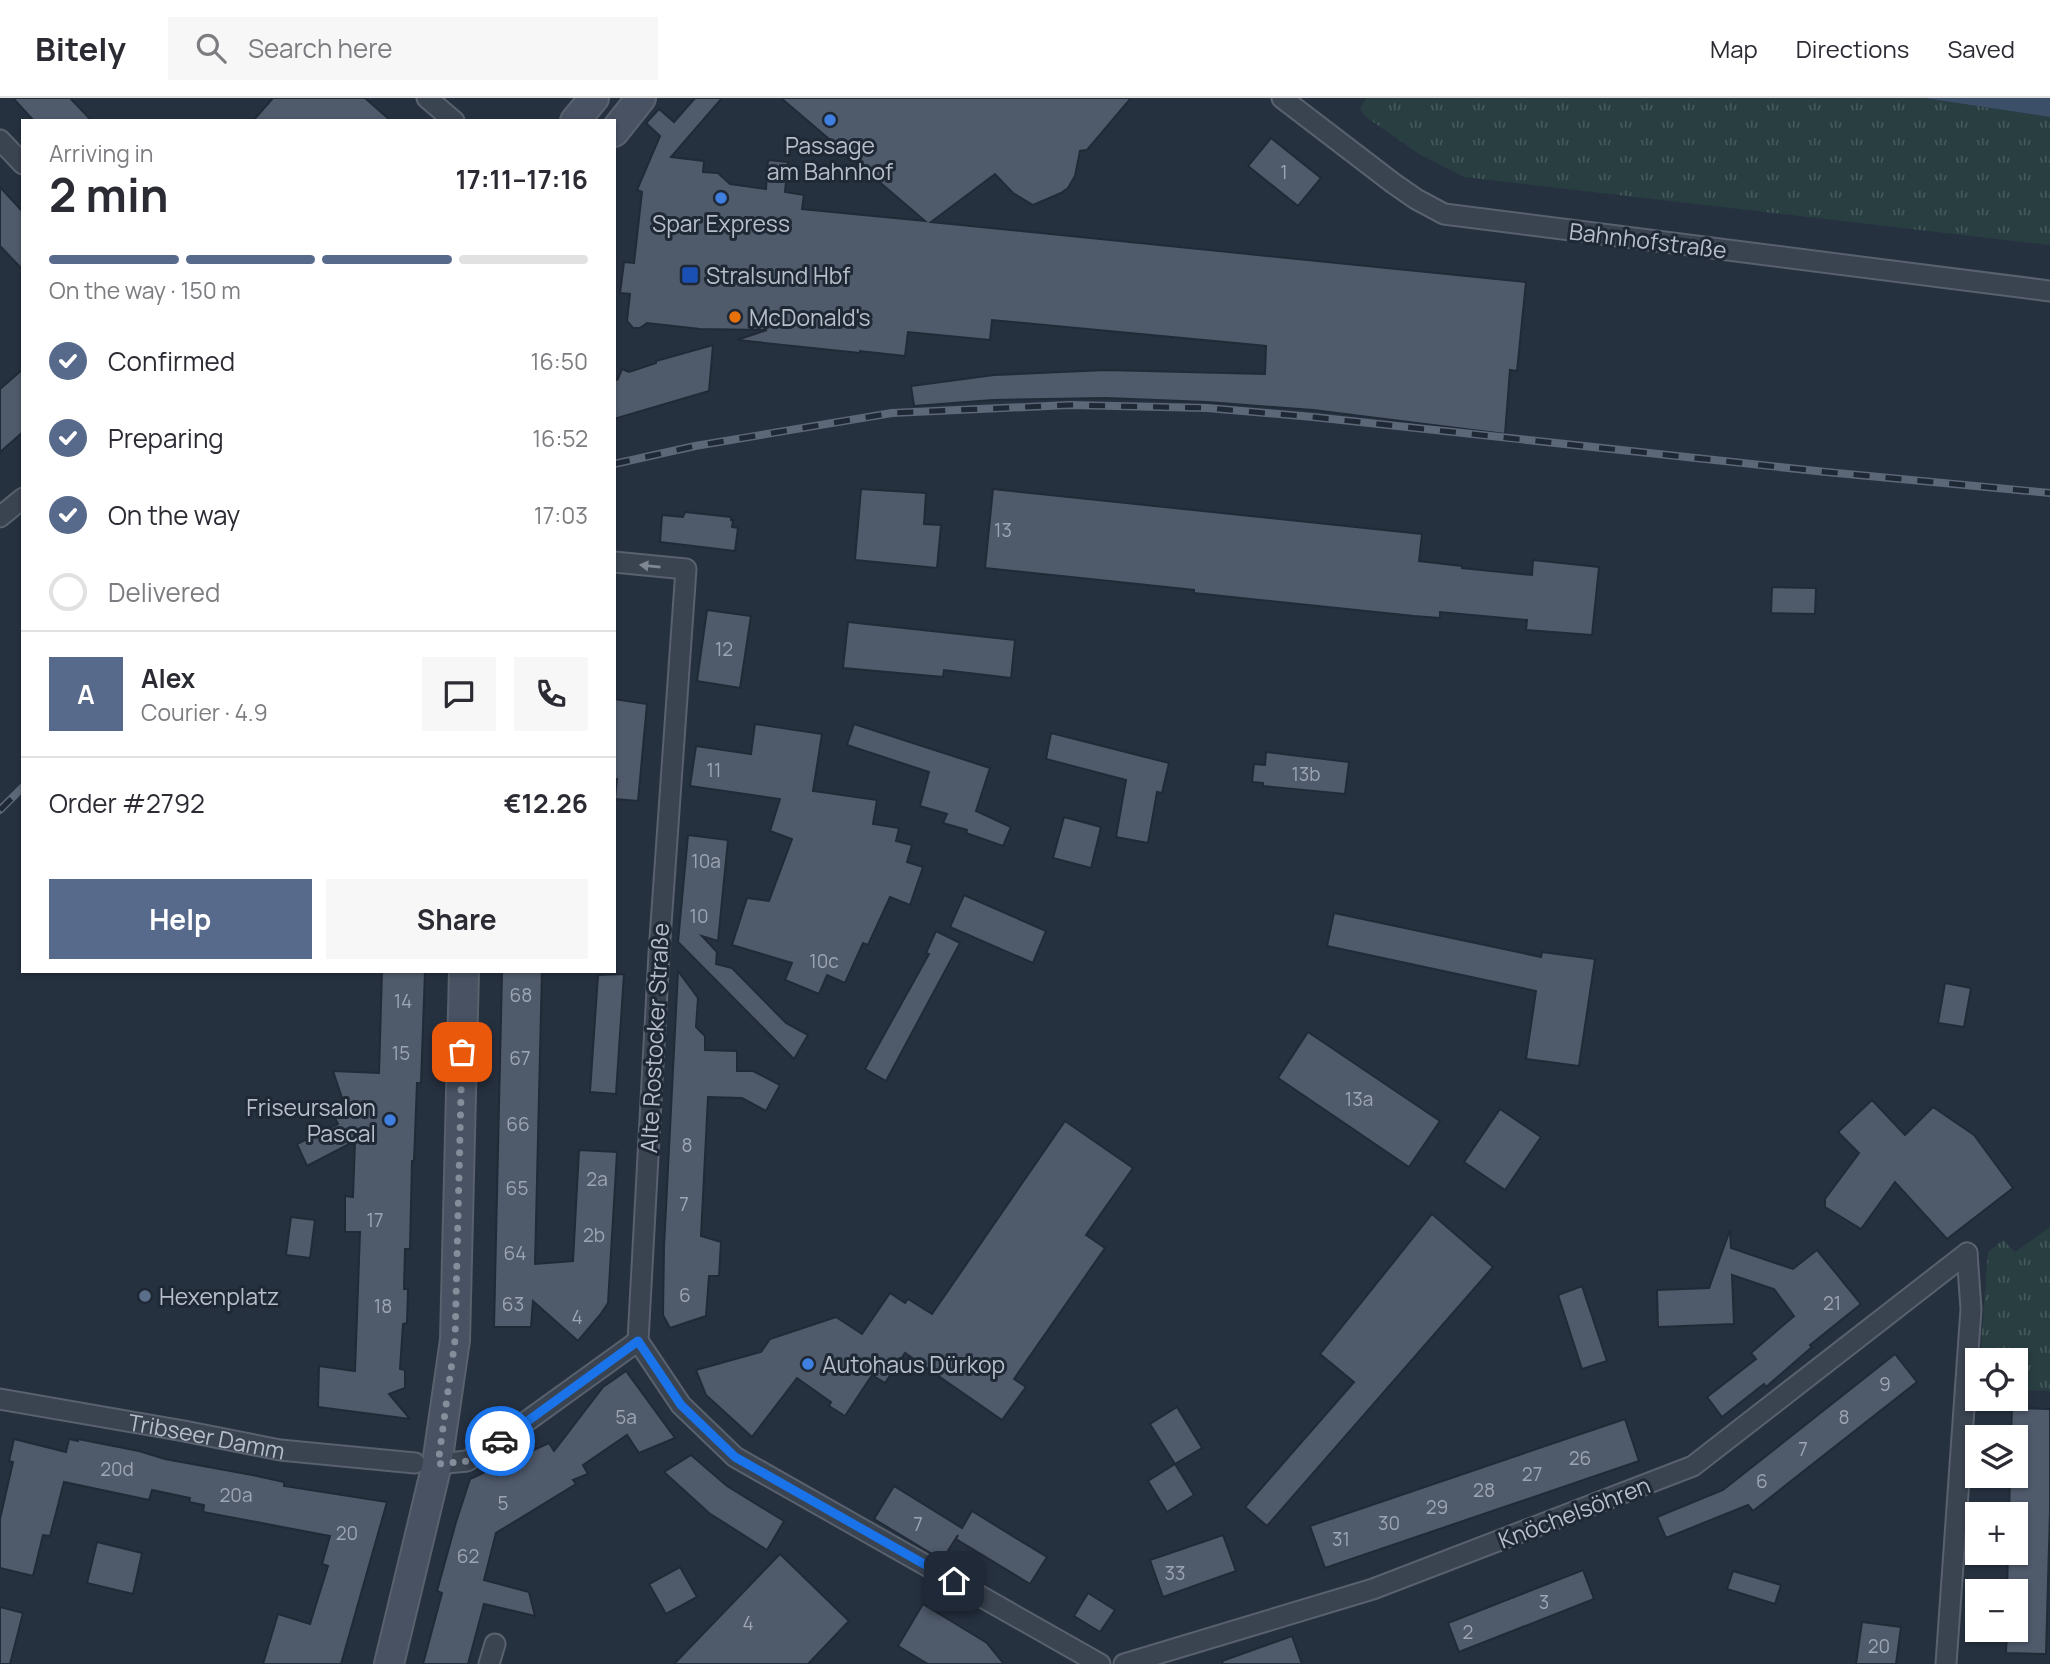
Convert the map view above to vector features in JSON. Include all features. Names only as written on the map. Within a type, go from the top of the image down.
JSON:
[{"type":"main road","points":[[577,119],[594,98]]},
{"type":"main road","points":[[616,129],[641,98]]},
{"type":"main road","points":[[389,1664],[426,1464],[455,1340],[464,973]]},
{"type":"street","points":[[427,98],[452,119]]},
{"type":"street","name":"Bahnhofstraße","points":[[1282,98],[1409,194],[1444,214],[2050,291]]},
{"type":"street","points":[[0,140],[21,162]]},
{"type":"street","points":[[0,517],[21,500]]},
{"type":"street","name":"Alte Rostocker Straße","points":[[616,562],[686,569],[659,953],[638,1341]]},
{"type":"street","name":"Knöchelsöhren","points":[[1124,1664],[1373,1588],[1693,1466],[1967,1253],[1971,1309],[1946,1664]]},
{"type":"street","points":[[426,1464],[467,1461],[498,1442],[638,1341],[681,1405],[735,1457],[1100,1664]]},
{"type":"street","name":"Tribseer Damm","points":[[0,1399],[279,1450],[426,1464]]},
{"type":"street","points":[[489,1664],[495,1644]]},
{"type":"green space","points":[[1366,98],[1924,98],[2050,117],[2050,245],[1464,177],[1419,154],[1366,117],[1360,109]]},
{"type":"green space","points":[[2050,1227],[2050,1391],[2028,1390],[2028,1348],[1981,1348],[1988,1252],[2003,1240],[2015,1252]]},
{"type":"water","points":[[1924,98],[2050,98],[2050,117]]},
{"type":"building","points":[[13,98],[70,98],[90,119],[32,119]]},
{"type":"building","points":[[273,98],[365,98],[389,119],[255,119]]},
{"type":"building","points":[[695,98],[722,98],[671,157],[704,161],[703,172],[718,173],[730,184],[766,189],[768,160],[788,162],[785,192],[804,195],[802,209],[925,221],[781,98],[1131,98],[1087,150],[1080,151],[1075,176],[1068,188],[1061,193],[1033,205],[1013,193],[995,174],[931,222],[1526,282],[1517,371],[1510,370],[1505,434],[1313,410],[1207,402],[1106,398],[993,400],[914,406],[911,386],[994,375],[1106,370],[1265,374],[1266,346],[992,320],[990,340],[908,332],[905,356],[737,340],[767,330],[700,329],[647,323],[640,328],[633,328],[627,321],[630,294],[620,293],[624,262],[634,263],[642,192],[637,190],[660,136],[646,123],[659,109],[674,122]]},
{"type":"building","points":[[1271,138],[1321,178],[1298,206],[1248,166]]},
{"type":"building","points":[[0,187],[21,210],[21,268],[0,246]]},
{"type":"building","points":[[713,345],[709,391],[616,418],[616,380],[622,369],[629,372],[656,361]]},
{"type":"building","points":[[21,371],[21,434],[0,452],[0,389]]},
{"type":"building","points":[[861,489],[926,493],[924,524],[941,525],[937,568],[855,560]]},
{"type":"building","points":[[993,489],[1422,534],[1419,561],[1462,568],[1532,575],[1533,560],[1599,567],[1592,635],[1526,630],[1527,620],[1440,612],[1440,618],[1414,616],[985,568]]},
{"type":"building","points":[[685,512],[731,517],[732,527],[738,528],[735,551],[660,542],[662,515],[683,517]]},
{"type":"building","points":[[1772,587],[1816,588],[1815,614],[1771,613]]},
{"type":"building","points":[[707,610],[751,616],[740,688],[697,681]]},
{"type":"building","points":[[848,622],[1015,640],[1011,678],[944,670],[943,677],[843,668]]},
{"type":"building","points":[[616,699],[647,704],[638,801],[616,799]]},
{"type":"building","points":[[755,724],[822,734],[813,791],[877,800],[873,824],[899,828],[896,841],[912,845],[907,862],[923,867],[910,905],[890,897],[868,945],[863,943],[845,983],[827,975],[819,994],[785,980],[792,963],[732,945],[747,898],[769,901],[792,839],[770,831],[780,799],[690,786],[696,746],[751,754]]},
{"type":"building","points":[[854,724],[990,768],[976,811],[1011,827],[1003,846],[943,823],[947,814],[920,806],[929,772],[847,745]]},
{"type":"building","points":[[1051,733],[1169,763],[1162,793],[1157,792],[1148,843],[1116,837],[1126,780],[1046,759]]},
{"type":"building","points":[[1266,752],[1349,762],[1345,794],[1263,786],[1263,783],[1252,782],[1254,764],[1265,765]]},
{"type":"building","points":[[1064,817],[1101,827],[1091,868],[1053,858]]},
{"type":"building","points":[[688,835],[728,840],[718,941],[702,936],[717,952],[716,964],[732,968],[786,1023],[808,1035],[794,1059],[678,942]]},
{"type":"building","points":[[964,895],[1046,931],[1033,963],[950,927]]},
{"type":"building","points":[[1334,913],[1541,957],[1542,952],[1595,959],[1579,1066],[1526,1059],[1536,991],[1327,946]]},
{"type":"building","points":[[936,931],[960,943],[886,1081],[865,1069],[929,954],[926,953]]},
{"type":"building","points":[[678,971],[698,998],[696,1027],[705,1036],[705,1050],[737,1051],[737,1071],[753,1071],[780,1085],[766,1111],[742,1098],[708,1097],[701,1236],[721,1242],[719,1276],[709,1276],[706,1316],[670,1328],[663,1315],[664,1247]]},
{"type":"building","points":[[382,973],[425,973],[421,1083],[417,1083],[412,1161],[410,1249],[405,1249],[407,1323],[403,1324],[400,1369],[405,1370],[405,1388],[389,1394],[410,1419],[318,1407],[319,1366],[355,1371],[360,1232],[345,1232],[345,1196],[353,1197],[355,1141],[307,1166],[297,1144],[338,1124],[334,1116],[346,1110],[333,1071],[379,1073]]},
{"type":"building","points":[[502,973],[542,973],[535,1264],[573,1261],[579,1150],[617,1152],[608,1303],[578,1341],[533,1301],[531,1327],[494,1327]]},
{"type":"building","points":[[624,974],[616,1094],[590,1092],[598,975]]},
{"type":"building","points":[[1945,983],[1971,988],[1964,1027],[1938,1023]]},
{"type":"building","points":[[1308,1032],[1440,1121],[1409,1167],[1278,1078]]},
{"type":"building","points":[[1872,1100],[1905,1135],[1933,1107],[1974,1135],[2013,1188],[1947,1239],[1895,1182],[1861,1229],[1825,1207],[1825,1199],[1859,1153],[1838,1132]]},
{"type":"building","points":[[1500,1109],[1541,1137],[1505,1190],[1464,1162]]},
{"type":"building","points":[[1065,1121],[1133,1168],[1086,1235],[1105,1248],[1014,1379],[1026,1387],[1002,1420],[905,1353],[885,1383],[872,1375],[845,1416],[829,1406],[831,1402],[797,1378],[752,1437],[706,1395],[696,1370],[761,1352],[770,1339],[836,1317],[862,1334],[890,1293],[905,1303],[908,1299],[932,1314]]},
{"type":"building","points":[[1432,1214],[1493,1267],[1267,1526],[1245,1507],[1354,1382],[1320,1354]]},
{"type":"building","points":[[291,1217],[315,1220],[310,1258],[286,1255]]},
{"type":"building","points":[[1730,1230],[1731,1248],[1793,1269],[1817,1250],[1861,1304],[1810,1345],[1812,1347],[1766,1387],[1764,1384],[1722,1417],[1707,1397],[1756,1359],[1751,1353],[1794,1316],[1774,1289],[1732,1275],[1734,1324],[1658,1327],[1657,1290],[1709,1288]]},
{"type":"building","points":[[1582,1286],[1607,1361],[1582,1369],[1558,1295]]},
{"type":"building","points":[[1895,1354],[1917,1382],[1753,1511],[1748,1505],[1666,1538],[1657,1517],[1723,1490]]},
{"type":"building","points":[[626,1371],[675,1438],[639,1453],[627,1435],[583,1465],[588,1474],[573,1480],[576,1484],[496,1533],[484,1580],[529,1592],[535,1616],[484,1604],[468,1664],[423,1664],[442,1593],[437,1591],[470,1479],[549,1443],[554,1451],[603,1387]]},
{"type":"building","points":[[1177,1407],[1202,1448],[1175,1464],[1150,1424]]},
{"type":"building","points":[[2050,1409],[2046,1654],[2006,1653],[2006,1642],[2028,1642],[2028,1579],[2007,1579],[2008,1565],[2028,1565],[2028,1502],[2009,1502],[2010,1488],[2028,1488],[2028,1425],[2011,1425],[2012,1411]]},
{"type":"building","points":[[1625,1419],[1639,1461],[1325,1568],[1310,1526]]},
{"type":"building","points":[[14,1439],[66,1452],[69,1439],[78,1439],[284,1482],[284,1486],[387,1502],[341,1664],[263,1664],[278,1614],[310,1624],[328,1566],[322,1564],[330,1536],[203,1512],[204,1505],[189,1502],[190,1498],[152,1490],[149,1500],[64,1482],[50,1536],[43,1535],[33,1576],[0,1568],[0,1519],[13,1462],[9,1461]]},
{"type":"building","points":[[691,1455],[727,1486],[784,1521],[767,1550],[709,1513],[664,1472]]},
{"type":"building","points":[[1175,1464],[1194,1495],[1167,1512],[1148,1481]]},
{"type":"building","points":[[894,1486],[962,1528],[972,1511],[1047,1557],[1030,1584],[956,1539],[958,1535],[942,1560],[874,1519]]},
{"type":"building","points":[[1223,1535],[1236,1571],[1163,1597],[1150,1560]]},
{"type":"building","points":[[97,1542],[142,1553],[133,1594],[87,1583]]},
{"type":"building","points":[[780,1554],[849,1621],[808,1664],[674,1664]]},
{"type":"building","points":[[680,1567],[697,1597],[666,1614],[649,1584]]},
{"type":"building","points":[[1583,1570],[1594,1599],[1459,1652],[1448,1623]]},
{"type":"building","points":[[1733,1571],[1781,1585],[1775,1604],[1727,1589]]},
{"type":"building","points":[[1088,1593],[1115,1610],[1100,1632],[1074,1616]]},
{"type":"building","points":[[923,1604],[987,1643],[1004,1664],[928,1664],[898,1646]]},
{"type":"building","points":[[0,1607],[23,1613],[10,1664],[0,1664]]},
{"type":"building","points":[[1862,1622],[1901,1627],[1896,1664],[1856,1664]]},
{"type":"building","points":[[1292,1636],[1302,1664],[1223,1664],[1222,1661]]},
{"type":"railway","points":[[616,464],[695,446],[892,413],[1069,405],[1207,408],[1313,417],[2050,493]]},
{"type":"railway","points":[[0,810],[21,789]]},
{"type":"way so far","points":[[462,1052],[455,1340],[438,1464],[467,1461],[500,1441]]},
{"type":"place","name":"Passage am Bahnhof","points":[[830,120]]},
{"type":"place","name":"Spar Express","points":[[721,198]]},
{"type":"place","name":"Stralsund Hbf","points":[[690,275]]},
{"type":"place","name":"McDonald's","points":[[735,317]]},
{"type":"place","name":"Friseursalon Pascal","points":[[390,1120]]},
{"type":"place","name":"Hexenplatz","points":[[145,1296]]},
{"type":"place","name":"Autohaus Dürkop","points":[[808,1364]]},
{"type":"route","points":[[500,1441],[638,1341],[681,1405],[735,1457],[954,1581]]}]
